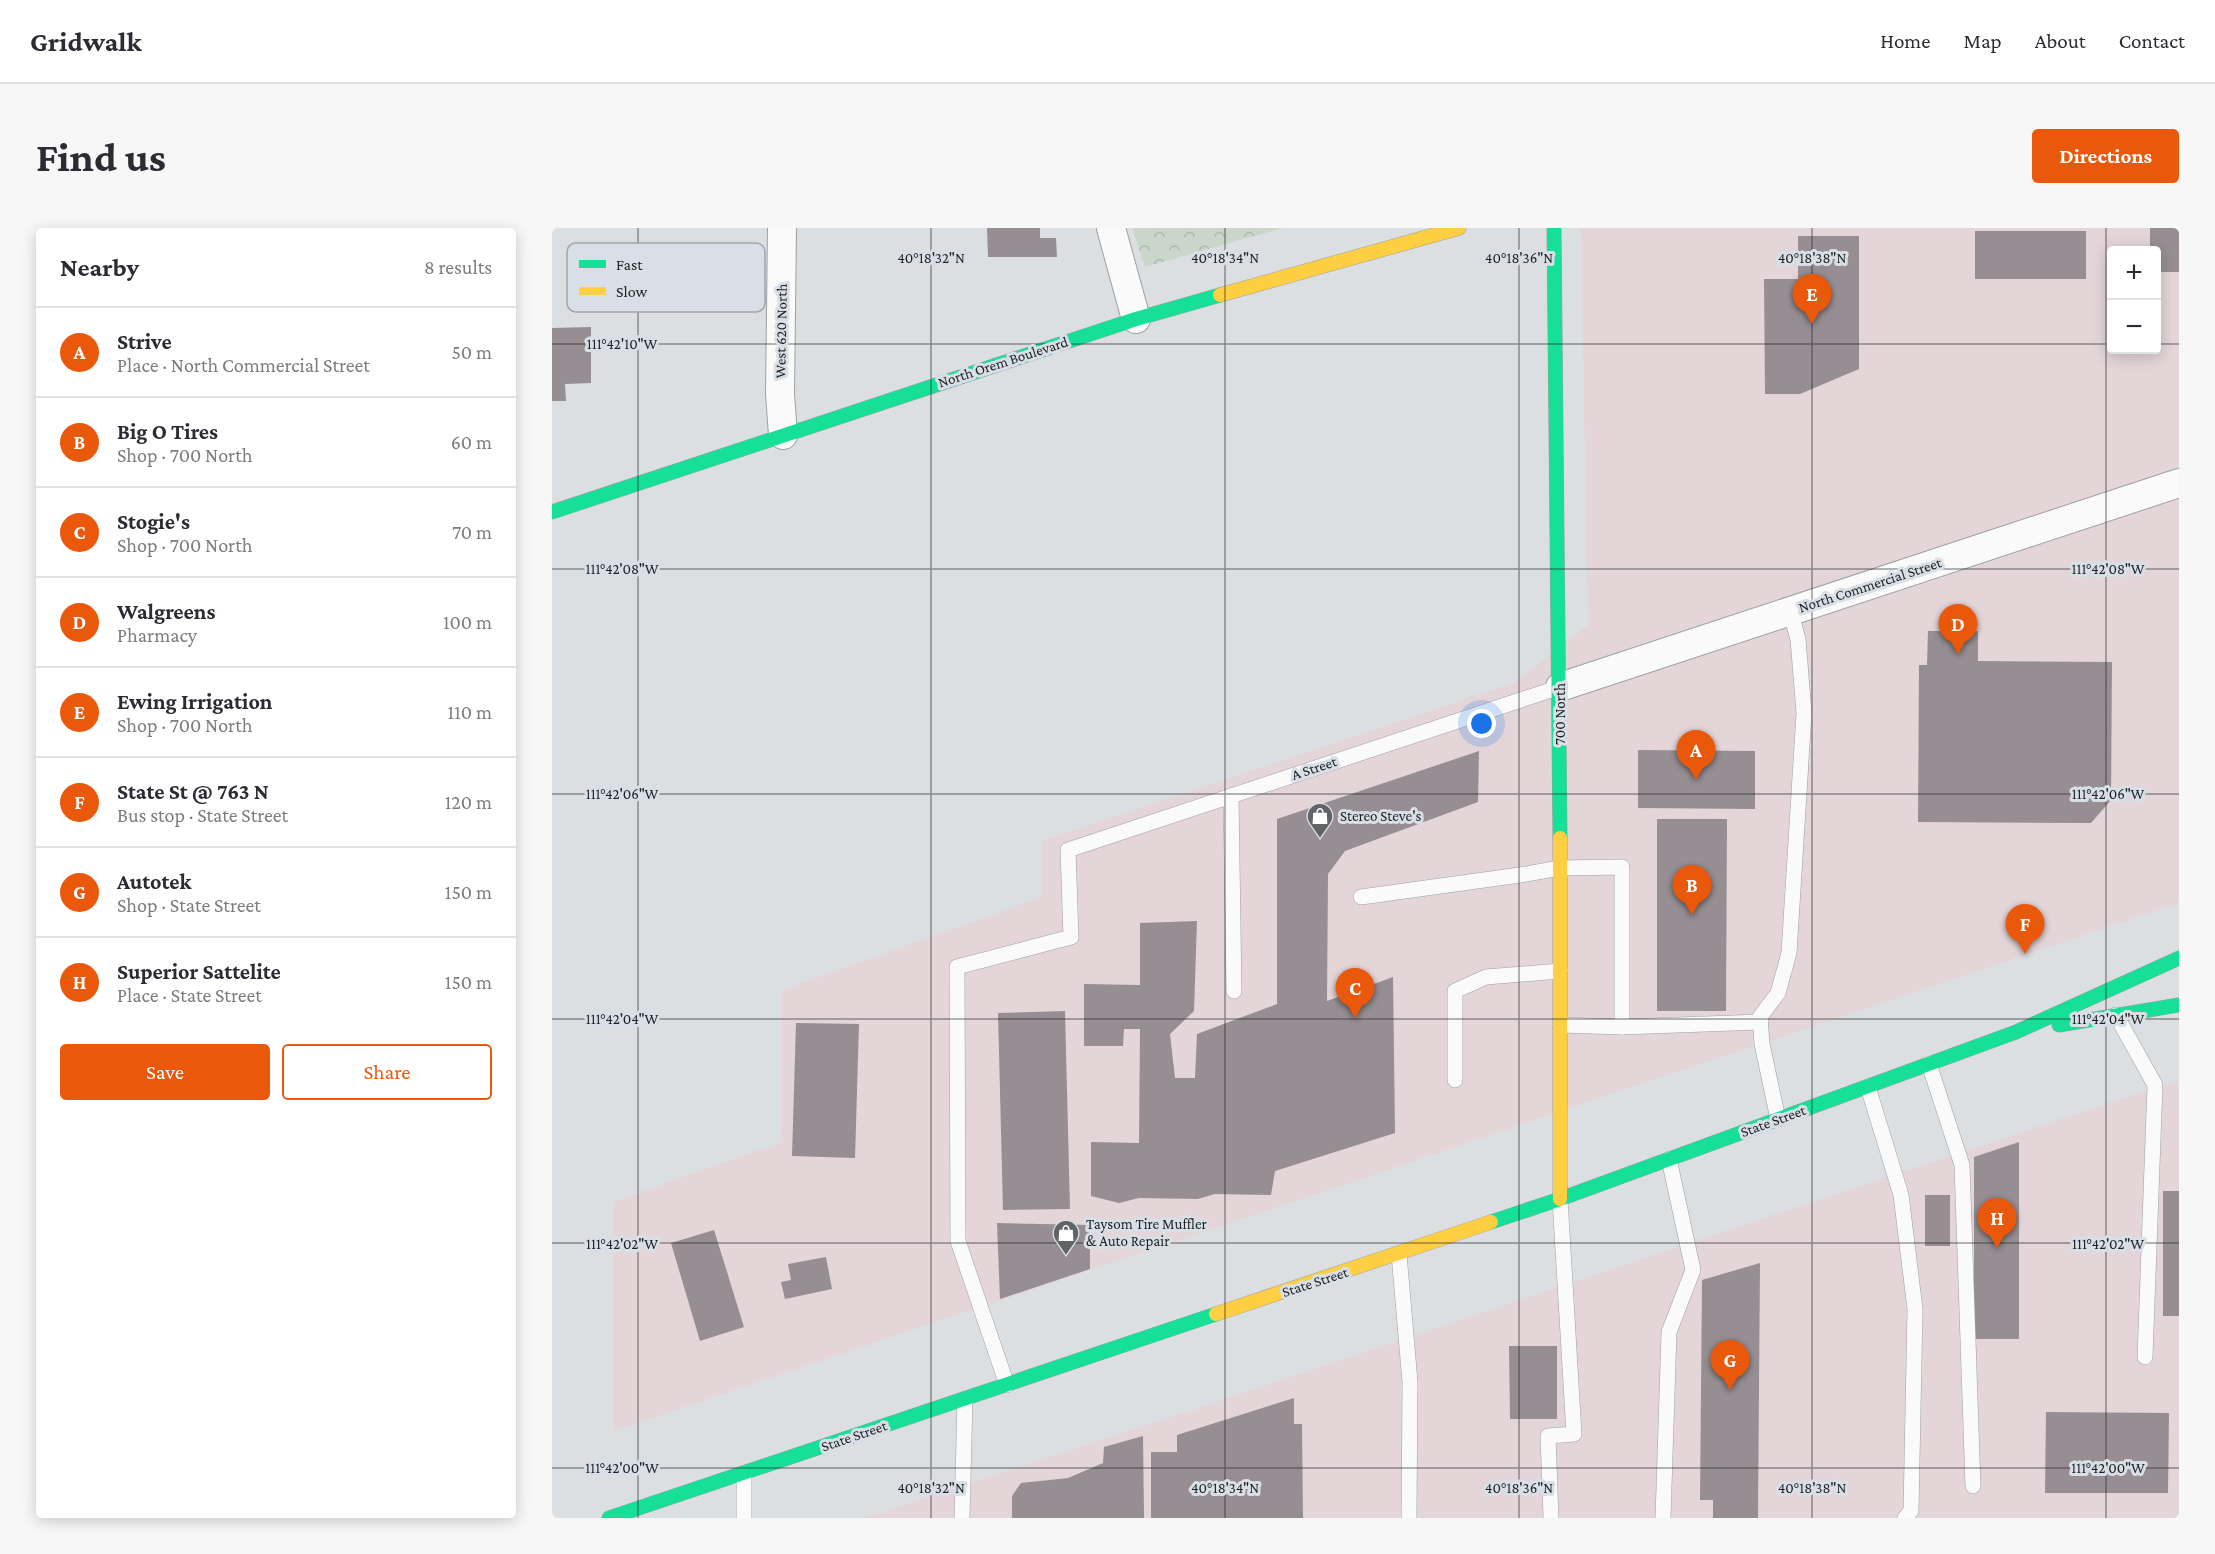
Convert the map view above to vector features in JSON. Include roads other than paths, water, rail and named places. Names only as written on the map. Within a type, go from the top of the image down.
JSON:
[{"type":"street","name":"West 620 North","points":[[782,228],[780,394],[783,435]]},
{"type":"street","points":[[1111,228],[1136,319]]},
{"type":"street","name":"North Orem Boulevard","points":[[552,512],[1136,319],[1459,228]]},
{"type":"street","name":"700 North","points":[[1554,228],[1560,687],[1560,1200]]},
{"type":"street","name":"North Commercial Street","points":[[1560,687],[2179,483]]},
{"type":"street","name":"State Street","points":[[609,1518],[1560,1200],[2016,1032],[2179,958]]},
{"type":"street","name":"State Street","points":[[2016,1032],[2179,1005]]},
{"type":"lane","points":[[1778,1119],[1762,1044],[1760,1017],[1778,993],[1790,953],[1804,713],[1798,639],[1790,612]]},
{"type":"lane","name":"A Street","points":[[1006,1385],[958,1241],[957,967],[1071,937],[1068,850],[1560,687]]},
{"type":"lane","points":[[1231,796],[1234,992]]},
{"type":"lane","points":[[1361,897],[1560,868],[1622,867],[1622,1027]]},
{"type":"lane","points":[[1455,1080],[1455,991],[1486,977],[1560,971]]},
{"type":"lane","points":[[2116,1015],[2155,1084],[2145,1356]]},
{"type":"lane","points":[[1560,1026],[1622,1027],[1761,1022]]},
{"type":"lane","points":[[1929,1064],[1962,1165],[1973,1486]]},
{"type":"lane","points":[[1868,1087],[1902,1196],[1915,1309],[1911,1511],[1905,1518]]},
{"type":"lane","points":[[1663,1518],[1670,1332],[1693,1270],[1670,1160]]},
{"type":"lane","points":[[1551,1518],[1548,1436],[1574,1434],[1560,1200]]},
{"type":"lane","points":[[1399,1254],[1410,1382],[1409,1518]]},
{"type":"lane","points":[[962,1518],[965,1399]]},
{"type":"lane","points":[[744,1473],[744,1518]]},
{"type":"place","name":"Ewing Irrigation","points":[[1812,324]]},
{"type":"place","name":"Walgreens","points":[[1958,654]]},
{"type":"place","name":"Strive","points":[[1696,780]]},
{"type":"place","name":"Stereo Steve's","points":[[1320,839]]},
{"type":"place","name":"Big O Tires","points":[[1692,915]]},
{"type":"place","name":"State St @ 763 N","points":[[2025,954]]},
{"type":"place","name":"Stogie's","points":[[1355,1018]]},
{"type":"place","name":"Superior Sattelite","points":[[1997,1248]]},
{"type":"place","name":"Taysom Tire Muffler & Auto Repair","points":[[1066,1256]]},
{"type":"place","name":"Autotek","points":[[1730,1390]]}]
